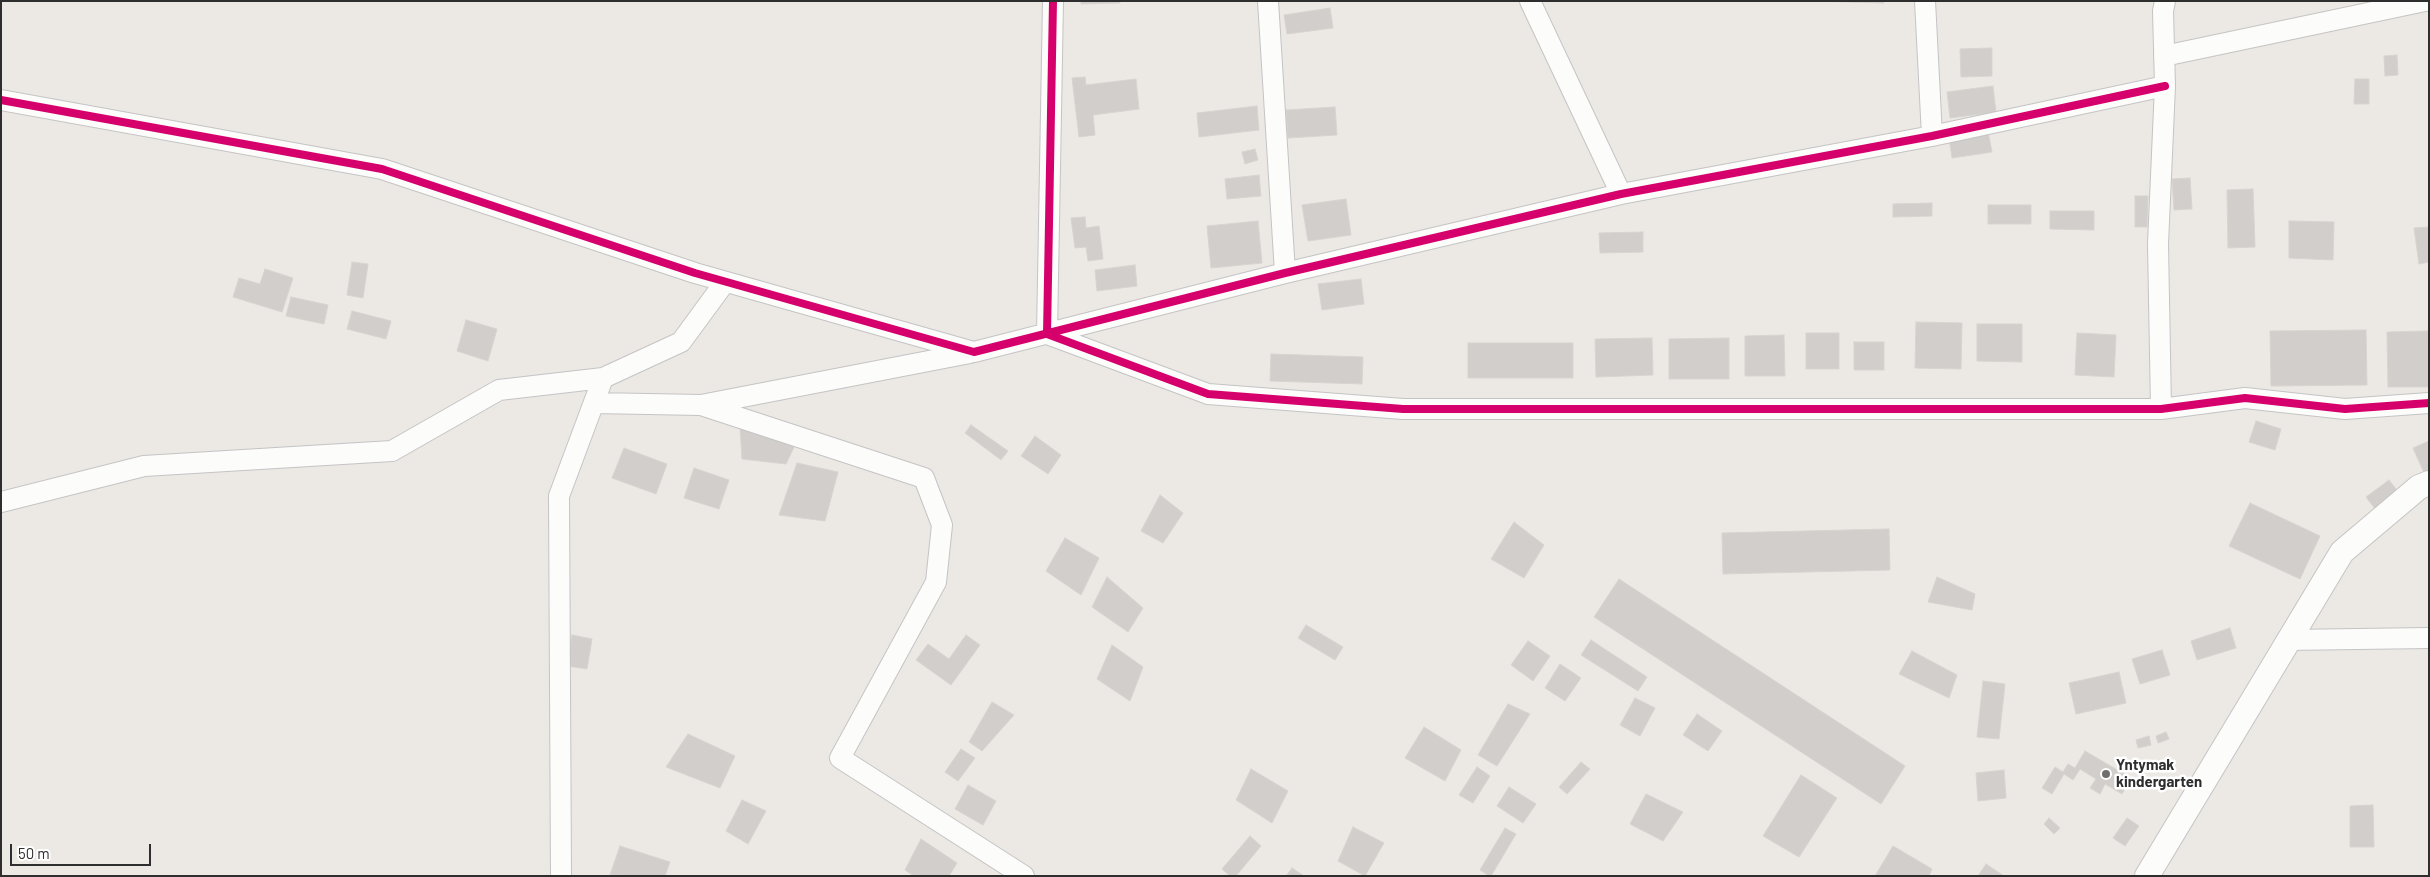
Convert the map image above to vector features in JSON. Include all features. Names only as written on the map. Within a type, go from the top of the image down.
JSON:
[{"type":"street","points":[[1047,334],[1053,1]]},
{"type":"street","points":[[1268,1],[1285,273]]},
{"type":"street","points":[[1530,1],[1621,194]]},
{"type":"street","points":[[1925,1],[1932,136]]},
{"type":"street","points":[[2161,409],[2158,244],[2165,86],[2165,1]]},
{"type":"street","points":[[2164,56],[2371,6],[2426,1]]},
{"type":"street","points":[[594,403],[701,405],[974,352],[1285,273],[1621,194],[1932,136],[2165,86]]},
{"type":"street","points":[[1,100],[382,169],[725,282],[974,352]]},
{"type":"street","points":[[1,502],[144,466],[392,451],[499,390],[603,378],[681,342],[725,282]]},
{"type":"street","points":[[1047,334],[1208,394],[1404,409],[2161,409],[2245,398],[2345,409],[2429,404]]},
{"type":"street","points":[[562,876],[559,496],[603,378]]},
{"type":"street","points":[[701,405],[924,478],[942,525],[936,582],[840,758],[1024,876]]},
{"type":"street","points":[[2147,876],[2287,640],[2342,552],[2419,488],[2429,483]]},
{"type":"street","points":[[2287,640],[2429,638]]},
{"type":"building","points":[[1081,1],[1120,1],[1120,3],[1081,4]]},
{"type":"building","points":[[1813,1],[1884,1],[1884,3]]},
{"type":"building","points":[[1330,8],[1333,28],[1287,34],[1284,15]]},
{"type":"building","points":[[1992,48],[1992,76],[1961,77],[1960,49]]},
{"type":"building","points":[[2397,55],[2398,75],[2385,76],[2384,56]]},
{"type":"building","points":[[1085,77],[1086,85],[1136,79],[1139,109],[1093,115],[1095,135],[1079,137],[1072,78]]},
{"type":"building","points":[[2355,79],[2369,79],[2369,104],[2354,104]]},
{"type":"building","points":[[1993,86],[1996,112],[1950,118],[1947,92]]},
{"type":"building","points":[[1257,106],[1259,130],[1199,137],[1197,113]]},
{"type":"building","points":[[1335,107],[1337,135],[1288,138],[1286,110]]},
{"type":"building","points":[[1988,132],[1992,152],[1952,158],[1949,138]]},
{"type":"building","points":[[1255,149],[1258,160],[1245,164],[1242,152]]},
{"type":"building","points":[[1259,175],[1261,196],[1227,199],[1225,179]]},
{"type":"building","points":[[2190,178],[2192,209],[2174,210],[2172,179]]},
{"type":"building","points":[[2253,189],[2255,247],[2228,248],[2227,190]]},
{"type":"building","points":[[2135,196],[2148,196],[2147,227],[2135,227]]},
{"type":"building","points":[[1346,199],[1351,235],[1308,241],[1302,205]]},
{"type":"building","points":[[1932,203],[1932,216],[1893,217],[1893,204]]},
{"type":"building","points":[[1988,205],[2031,205],[2031,224],[1988,224]]},
{"type":"building","points":[[2050,211],[2094,211],[2094,230],[2050,229]]},
{"type":"building","points":[[1085,217],[1086,228],[1099,226],[1103,259],[1088,261],[1086,247],[1075,248],[1071,218]]},
{"type":"building","points":[[1258,221],[1262,263],[1211,268],[1207,226]]},
{"type":"building","points":[[2289,221],[2334,222],[2333,260],[2289,258]]},
{"type":"building","points":[[2429,227],[2429,262],[2419,264],[2414,228]]},
{"type":"building","points":[[1643,232],[1643,252],[1600,253],[1599,233]]},
{"type":"building","points":[[352,262],[368,264],[363,298],[347,295]]},
{"type":"building","points":[[1135,265],[1137,286],[1097,291],[1095,270]]},
{"type":"building","points":[[265,269],[293,278],[282,312],[233,297],[239,278],[260,284]]},
{"type":"building","points":[[1361,279],[1364,304],[1322,310],[1318,284]]},
{"type":"building","points":[[291,297],[328,305],[324,324],[286,316]]},
{"type":"building","points":[[352,311],[391,321],[386,339],[347,329]]},
{"type":"building","points":[[466,320],[497,329],[488,361],[457,351]]},
{"type":"building","points":[[1916,322],[1962,323],[1961,369],[1915,368]]},
{"type":"building","points":[[1977,324],[2022,324],[2022,362],[1977,361]]},
{"type":"building","points":[[2366,330],[2367,385],[2271,386],[2270,331]]},
{"type":"building","points":[[2428,331],[2429,387],[2388,387],[2387,332]]},
{"type":"building","points":[[1806,333],[1839,333],[1839,369],[1806,369]]},
{"type":"building","points":[[2077,333],[2116,335],[2114,377],[2075,375]]},
{"type":"building","points":[[1784,335],[1785,376],[1745,376],[1745,336]]},
{"type":"building","points":[[1652,338],[1653,375],[1596,377],[1595,339]]},
{"type":"building","points":[[1729,338],[1729,379],[1669,379],[1669,339]]},
{"type":"building","points":[[1854,342],[1884,342],[1884,370],[1854,370]]},
{"type":"building","points":[[1468,343],[1573,343],[1573,378],[1468,378]]},
{"type":"building","points":[[1271,354],[1363,357],[1362,384],[1270,381]]},
{"type":"building","points":[[2256,421],[2281,429],[2275,450],[2249,442]]},
{"type":"building","points":[[971,425],[1008,451],[1001,460],[965,433]]},
{"type":"building","points":[[740,427],[796,443],[786,464],[742,459]]},
{"type":"building","points":[[1035,436],[1061,455],[1048,474],[1021,456]]},
{"type":"building","points":[[2429,441],[2429,476],[2426,477],[2413,448]]},
{"type":"building","points":[[624,448],[667,464],[656,494],[612,478]]},
{"type":"building","points":[[797,463],[838,472],[825,521],[779,515]]},
{"type":"building","points":[[694,468],[729,480],[719,509],[684,498]]},
{"type":"building","points":[[2389,480],[2399,493],[2376,510],[2366,497]]},
{"type":"building","points":[[1160,495],[1183,513],[1163,543],[1141,531]]},
{"type":"building","points":[[2250,503],[2320,536],[2300,579],[2229,546]]},
{"type":"building","points":[[1514,522],[1544,545],[1524,578],[1491,559]]},
{"type":"building","points":[[1889,529],[1890,570],[1723,574],[1722,533]]},
{"type":"building","points":[[1065,538],[1099,558],[1081,595],[1046,571]]},
{"type":"building","points":[[1107,577],[1143,608],[1128,632],[1092,607]]},
{"type":"building","points":[[1937,577],[1975,594],[1972,610],[1928,602]]},
{"type":"building","points":[[1619,579],[1905,766],[1881,804],[1594,617]]},
{"type":"building","points":[[1306,625],[1343,647],[1335,660],[1298,638]]},
{"type":"building","points":[[2230,628],[2236,648],[2197,660],[2191,641]]},
{"type":"building","points":[[572,635],[592,639],[587,669],[567,666]]},
{"type":"building","points":[[966,635],[980,645],[951,685],[916,660],[928,644],[949,659]]},
{"type":"building","points":[[1591,640],[1647,677],[1638,691],[1581,655]]},
{"type":"building","points":[[1528,641],[1550,656],[1533,681],[1511,665]]},
{"type":"building","points":[[1112,645],[1143,667],[1130,701],[1097,679]]},
{"type":"building","points":[[2162,650],[2170,675],[2140,684],[2132,659]]},
{"type":"building","points":[[1912,651],[1957,675],[1949,698],[1899,674]]},
{"type":"building","points":[[1560,664],[1581,678],[1565,701],[1545,688]]},
{"type":"building","points":[[2119,672],[2126,703],[2076,714],[2069,683]]},
{"type":"building","points":[[1983,681],[2005,684],[1999,739],[1977,737]]},
{"type":"building","points":[[1635,698],[1655,708],[1640,736],[1620,725]]},
{"type":"building","points":[[992,702],[1014,715],[982,751],[969,742]]},
{"type":"building","points":[[1508,704],[1530,714],[1497,766],[1478,755]]},
{"type":"building","points":[[1697,714],[1722,731],[1708,751],[1683,735]]},
{"type":"building","points":[[1424,727],[1461,750],[1445,781],[1405,758]]},
{"type":"building","points":[[2166,732],[2169,739],[2158,743],[2156,736]]},
{"type":"building","points":[[688,734],[735,756],[720,788],[666,767]]},
{"type":"building","points":[[2149,736],[2151,745],[2138,748],[2136,740]]},
{"type":"building","points":[[961,749],[975,758],[958,781],[945,772]]},
{"type":"building","points":[[2085,751],[2131,778],[2122,794],[2105,784],[2100,794],[2090,788],[2096,779],[2080,769],[2073,780],[2064,774],[2052,794],[2042,788],[2055,767],[2063,772],[2068,764],[2075,768]]},
{"type":"building","points":[[1581,762],[1590,769],[1567,794],[1559,787]]},
{"type":"building","points":[[1477,767],[1490,776],[1473,803],[1459,795]]},
{"type":"building","points":[[1251,769],[1288,791],[1272,823],[1236,800]]},
{"type":"building","points":[[2004,770],[2006,798],[1978,801],[1976,773]]},
{"type":"building","points":[[1801,775],[1837,798],[1799,857],[1763,836]]},
{"type":"building","points":[[968,785],[996,801],[983,825],[955,809]]},
{"type":"building","points":[[1509,787],[1536,804],[1523,823],[1497,806]]},
{"type":"building","points":[[1646,794],[1683,812],[1663,841],[1630,824]]},
{"type":"building","points":[[742,800],[766,811],[748,844],[726,831]]},
{"type":"building","points":[[2373,805],[2374,847],[2350,847],[2350,806]]},
{"type":"building","points":[[2049,818],[2060,828],[2054,834],[2044,824]]},
{"type":"building","points":[[2127,818],[2139,826],[2125,846],[2113,838]]},
{"type":"building","points":[[1353,827],[1384,843],[1365,876],[1338,861]]},
{"type":"building","points":[[1505,828],[1516,834],[1491,876],[1489,876],[1480,870]]},
{"type":"building","points":[[1250,836],[1261,846],[1236,876],[1230,876],[1222,869]]},
{"type":"building","points":[[921,839],[957,863],[949,876],[914,876],[905,870]]},
{"type":"building","points":[[620,846],[670,862],[665,876],[610,875]]},
{"type":"building","points":[[1893,846],[1932,869],[1929,876],[1875,876]]},
{"type":"building","points":[[1986,864],[2004,876],[1978,876]]},
{"type":"building","points":[[1292,868],[1304,876],[1286,876]]},
{"type":"cycle path","points":[[1053,1],[1047,334],[1208,394],[1403,409],[2161,409],[2245,398],[2345,409],[2429,403]]},
{"type":"cycle path","points":[[1,100],[382,169],[695,273],[974,352],[1285,273],[1621,194],[1932,136],[2165,86]]},
{"type":"place","name":"Yntymak kindergarten","points":[[2106,774]]}]
